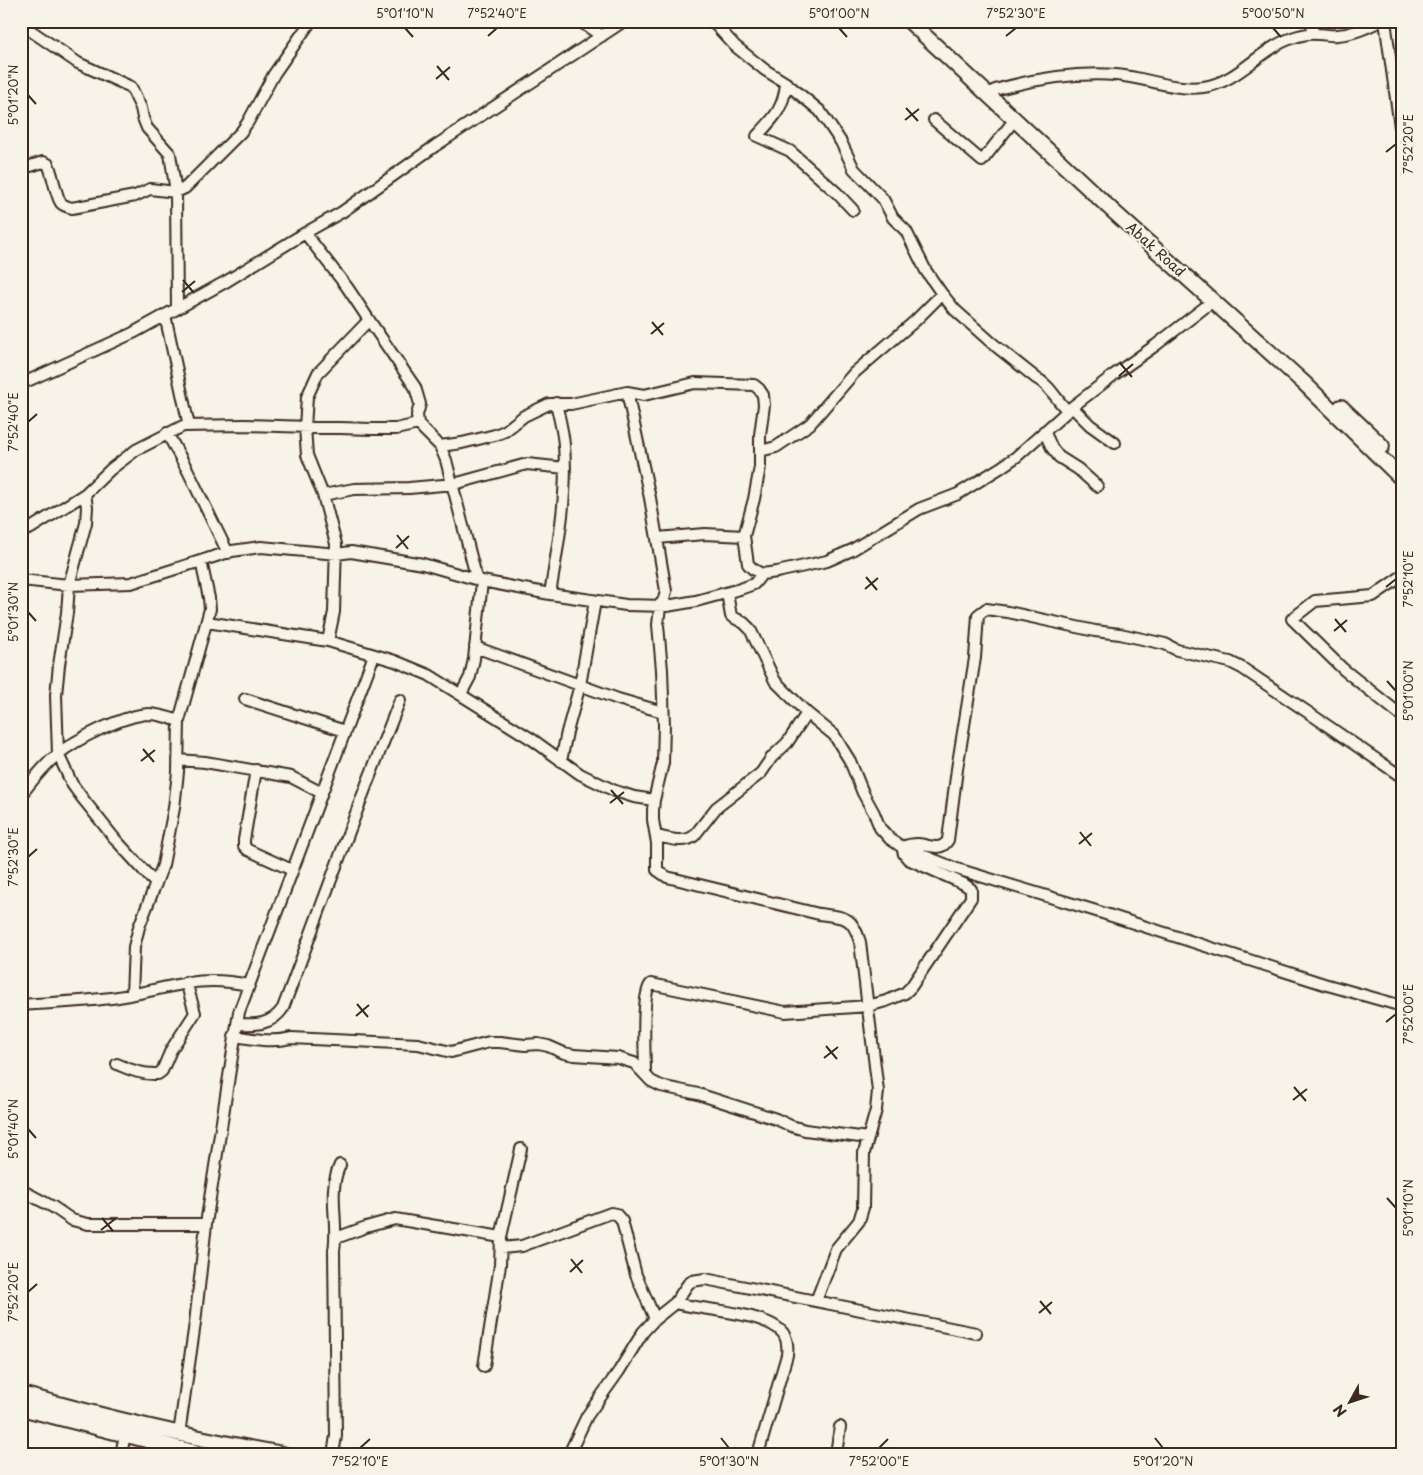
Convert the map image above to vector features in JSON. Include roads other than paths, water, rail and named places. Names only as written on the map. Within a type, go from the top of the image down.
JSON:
[{"type":"highway","name":"Abak Road","points":[[909,21],[1255,326],[1402,466]]},
{"type":"highway","name":"Abak Road","points":[[921,21],[996,90],[1017,116],[1213,301],[1304,383],[1402,479]]},
{"type":"highway","points":[[21,1394],[179,1434],[232,1446],[283,1454]]},
{"type":"highway","points":[[21,1408],[201,1454]]},
{"type":"street","points":[[21,169],[43,162],[48,164],[53,174],[60,202],[72,208],[135,196],[150,188],[176,192],[185,188],[248,122],[274,74],[311,21]]},
{"type":"street","points":[[579,21],[602,36]]},
{"type":"street","points":[[21,384],[132,333],[177,309],[342,212],[435,146],[624,21]]},
{"type":"street","points":[[712,21],[736,46],[820,111],[841,142],[854,169],[883,200],[893,218],[906,231],[926,271],[955,310],[992,343],[1042,381],[1058,402],[1115,443]]},
{"type":"street","points":[[1310,34],[1315,21]]},
{"type":"street","points":[[996,90],[1048,77],[1107,75],[1188,88],[1203,88],[1224,80],[1280,43],[1310,34],[1334,36],[1356,33],[1380,21]]},
{"type":"street","points":[[1385,21],[1400,114],[1402,141]]},
{"type":"street","points":[[21,24],[78,63],[131,87],[141,108],[142,118],[147,128],[170,154],[176,192],[177,309]]},
{"type":"street","points":[[786,83],[785,98],[780,110],[757,136],[790,151],[853,210]]},
{"type":"street","points":[[934,120],[982,161],[1017,116]]},
{"type":"street","points":[[305,233],[347,286],[415,387],[420,404],[417,415],[418,424],[440,446],[454,484],[480,580],[475,647],[470,676],[461,694]]},
{"type":"street","points":[[760,451],[776,447],[810,424],[854,373],[915,321],[942,294]]},
{"type":"street","points":[[440,446],[462,443],[506,431],[524,416],[540,407],[556,403],[571,404],[627,392],[644,394],[695,383],[754,385],[763,395],[760,467],[744,536],[748,564],[762,574],[777,572],[827,561],[852,550],[919,510],[958,494],[1000,468],[1016,457],[1044,431],[1114,374],[1156,346],[1213,301]]},
{"type":"street","points":[[165,315],[189,426]]},
{"type":"street","points":[[328,641],[334,612],[337,554],[323,496],[308,455],[305,427],[307,397],[318,374],[369,320]]},
{"type":"street","points":[[627,392],[650,498],[666,591],[660,606],[658,625],[663,712],[663,763],[654,800],[653,820],[656,836],[657,870],[666,877],[851,921],[860,942],[878,1091],[876,1110],[864,1153],[863,1208],[859,1220],[836,1249],[816,1301]]},
{"type":"street","points":[[550,594],[562,523],[565,486],[564,442],[556,403]]},
{"type":"street","points":[[21,532],[31,528],[85,494],[111,469],[136,450],[183,426],[396,429],[418,424]]},
{"type":"street","points":[[1044,431],[1059,458],[1078,469],[1096,486]]},
{"type":"street","points":[[167,433],[188,471],[228,553]]},
{"type":"street","points":[[323,496],[354,489],[409,488],[454,484],[527,464],[565,468]]},
{"type":"street","points":[[85,494],[87,507],[86,523],[69,585],[56,695],[58,754],[72,784],[83,799],[115,839],[156,884]]},
{"type":"street","points":[[657,538],[705,534],[744,536]]},
{"type":"street","points":[[21,580],[69,585],[131,583],[243,548],[261,547],[337,554],[351,552],[423,564],[480,580],[550,594],[626,605],[660,606],[678,605],[727,593],[754,584],[762,574]]},
{"type":"street","points":[[132,994],[134,947],[139,927],[163,865],[174,808],[179,721],[210,610],[210,598],[201,561]]},
{"type":"street","points":[[1402,576],[1374,596],[1315,601],[1292,619],[1343,669],[1402,716]]},
{"type":"street","points":[[727,593],[731,616],[744,622],[750,629],[775,681],[807,713],[834,735],[841,745],[880,828],[890,840],[902,847],[957,868],[1324,984],[1402,1006]]},
{"type":"street","points":[[561,760],[580,685],[595,601]]},
{"type":"street","points":[[902,847],[914,844],[939,848],[945,845],[948,840],[957,769],[975,658],[978,615],[986,609],[1095,631],[1120,634],[1230,662],[1242,668],[1402,777]]},
{"type":"street","points":[[207,622],[328,641],[406,665],[429,675],[461,694],[482,710],[533,740],[580,774],[615,791],[634,797],[654,800]]},
{"type":"street","points":[[475,647],[618,699],[663,712]]},
{"type":"street","points":[[179,1434],[195,1323],[206,1224],[239,1012],[374,655]]},
{"type":"street","points":[[245,699],[345,730]]},
{"type":"street","points":[[237,1024],[256,1025],[269,1021],[278,1016],[283,1008],[400,700]]},
{"type":"street","points":[[656,836],[690,840],[716,808],[761,773],[772,757],[787,743],[807,713]]},
{"type":"street","points":[[21,795],[58,754],[70,745],[101,729],[149,714],[179,721]]},
{"type":"street","points":[[178,760],[205,762],[291,777],[322,793]]},
{"type":"street","points":[[256,770],[244,846],[248,850],[292,870]]},
{"type":"street","points":[[645,1072],[644,1012],[648,988],[651,984],[785,1012],[868,1006],[905,994],[911,988],[971,898],[971,889],[964,884],[908,859],[902,847]]},
{"type":"street","points":[[21,1005],[87,1000],[132,994],[186,982],[218,980],[248,985]]},
{"type":"street","points":[[116,1064],[135,1072],[152,1075],[162,1071],[171,1050],[195,1013],[186,982]]},
{"type":"street","points":[[234,1036],[277,1042],[292,1038],[418,1044],[451,1052],[489,1042],[525,1045],[538,1044],[574,1055],[618,1058],[634,1063],[645,1072],[651,1081],[661,1086],[698,1094],[776,1118],[791,1126],[805,1130],[868,1138]]},
{"type":"street","points":[[484,1366],[501,1237],[521,1149]]},
{"type":"street","points":[[333,1454],[336,1436],[334,1257],[336,1238],[334,1208],[336,1173],[340,1165]]},
{"type":"street","points":[[21,1190],[53,1207],[72,1220],[88,1224],[206,1224]]},
{"type":"street","points":[[501,1248],[522,1246],[611,1213],[616,1214],[622,1221],[636,1275],[655,1319]]},
{"type":"street","points":[[336,1238],[395,1219],[501,1237]]},
{"type":"street","points":[[569,1454],[587,1416],[619,1371],[634,1344],[655,1319],[675,1303],[692,1280],[705,1279],[976,1333]]},
{"type":"street","points":[[675,1303],[761,1319],[775,1326],[788,1343],[787,1355],[758,1454]]},
{"type":"street","points":[[836,1454],[840,1427]]},
{"type":"street","points":[[121,1454],[125,1435]]}]
